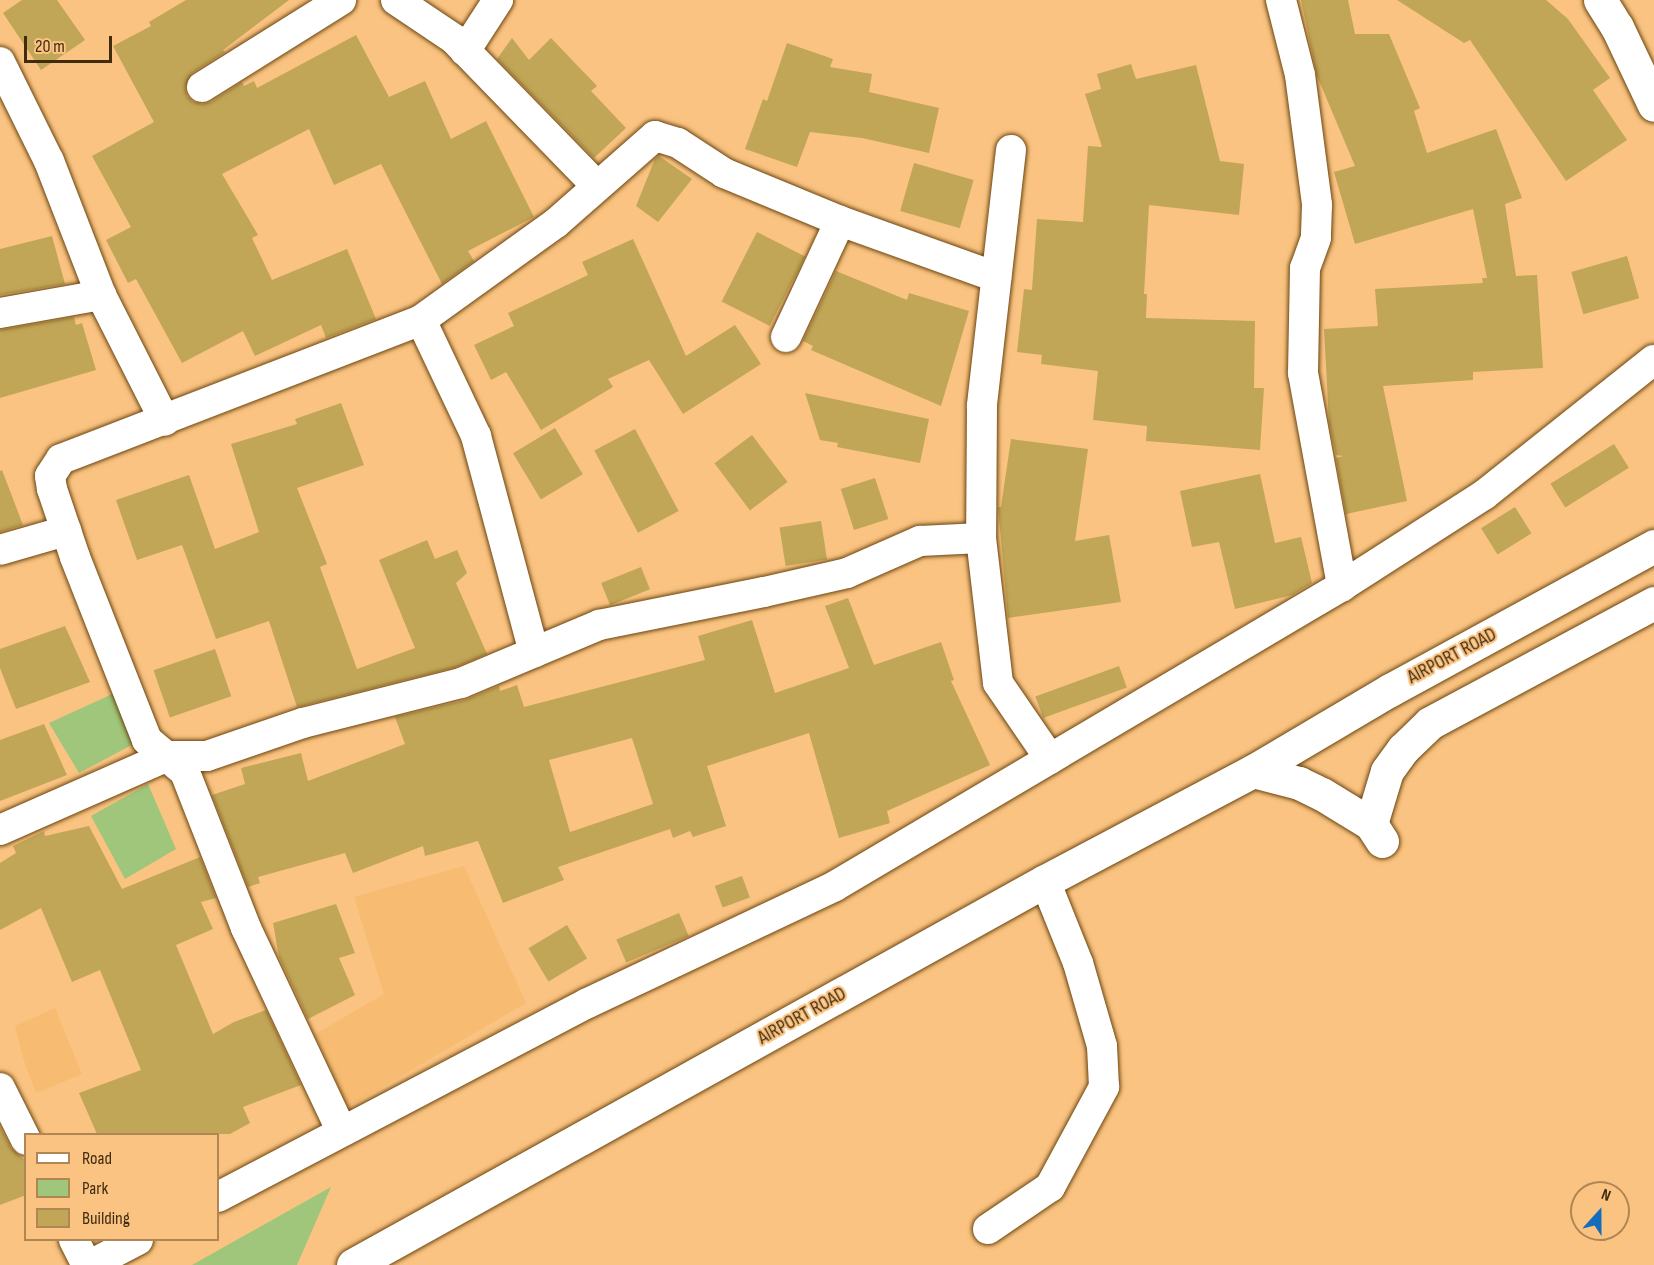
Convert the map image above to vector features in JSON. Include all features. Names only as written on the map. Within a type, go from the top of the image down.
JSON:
[{"type":"main road","points":[[1600,0],[1617,27],[1654,105]]},
{"type":"main road","name":"AIRPORT ROAD","points":[[353,1265],[391,1255],[1045,881],[1253,771],[1390,690],[1654,546]]},
{"type":"main road","points":[[1253,771],[1299,783],[1322,794],[1376,832],[1387,771],[1403,749],[1430,723],[1654,603]]},
{"type":"street","points":[[201,87],[341,0]]},
{"type":"street","points":[[396,0],[454,39],[597,186]]},
{"type":"street","points":[[465,51],[498,0]]},
{"type":"street","points":[[1281,0],[1300,75],[1317,205],[1316,238],[1305,268],[1303,374],[1342,586]]},
{"type":"street","points":[[0,62],[49,161],[101,295],[165,421]]},
{"type":"street","points":[[342,1130],[246,928],[185,772],[147,740],[52,489],[50,476],[61,459],[165,421],[421,320],[556,223],[655,136],[678,143],[724,173],[840,221],[996,277]]},
{"type":"street","points":[[1011,150],[982,406],[981,538],[998,683],[1050,759]]},
{"type":"street","points":[[786,337],[840,221]]},
{"type":"street","points":[[0,313],[101,295]]},
{"type":"street","points":[[421,320],[476,436],[534,652]]},
{"type":"street","points":[[219,1196],[588,1003],[835,886],[1342,586],[1484,495],[1654,360]]},
{"type":"street","points":[[0,550],[66,531]]},
{"type":"street","points":[[0,830],[168,756],[207,756],[303,723],[461,683],[599,625],[847,573],[920,541],[981,538]]},
{"type":"street","points":[[988,1229],[1050,1187],[1104,1087],[1099,1036],[1078,963],[1045,881]]},
{"type":"street","points":[[0,1088],[24,1136]]},
{"type":"street","points":[[75,1241],[88,1265],[134,1241]]},
{"type":"shaded area","points":[[464,866],[526,1003],[348,1107],[315,1034],[384,994],[354,897]]},
{"type":"shaded area","points":[[55,1008],[82,1074],[36,1093],[23,1058],[15,1026]]},
{"type":"green space","points":[[121,690],[141,740],[79,773],[49,723]]},
{"type":"green space","points":[[148,784],[176,849],[125,879],[91,816]]},
{"type":"green space","points":[[331,1187],[297,1265],[192,1265]]},
{"type":"building","points":[[22,0],[57,0],[85,40],[41,70],[3,13]]},
{"type":"building","points":[[186,0],[289,0],[223,50],[225,52],[192,73],[185,87],[187,96],[193,102],[202,104],[211,102],[242,82],[244,86],[254,81],[257,88],[356,35],[389,97],[425,81],[451,139],[486,121],[534,217],[468,251],[474,261],[442,284],[381,164],[334,185],[309,129],[222,174],[258,235],[252,238],[272,280],[347,249],[376,319],[326,338],[321,325],[255,356],[243,331],[182,363],[136,279],[128,283],[106,240],[131,227],[92,156],[154,122],[113,46],[151,26],[149,22]]},
{"type":"building","points":[[1301,0],[1348,0],[1355,34],[1389,34],[1420,108],[1414,111],[1427,153],[1496,129],[1522,198],[1505,204],[1516,276],[1537,275],[1543,368],[1473,372],[1473,380],[1383,386],[1407,501],[1346,514],[1336,458],[1343,456],[1336,455],[1329,422],[1324,329],[1378,326],[1375,289],[1483,283],[1482,278],[1487,278],[1473,209],[1355,244],[1334,172],[1355,166],[1317,76]]},
{"type":"building","points":[[1397,0],[1546,0],[1568,19],[1610,78],[1593,90],[1627,140],[1566,181],[1470,40],[1464,43]]},
{"type":"building","points":[[512,38],[529,60],[551,38],[597,86],[591,91],[626,128],[594,158],[497,59]]},
{"type":"building","points":[[787,43],[833,59],[830,67],[872,74],[869,92],[939,108],[929,153],[862,138],[810,132],[797,167],[745,149],[763,99],[767,101]]},
{"type":"building","points":[[1131,64],[1136,79],[1196,65],[1220,161],[1244,164],[1239,215],[1149,205],[1144,294],[1147,294],[1146,318],[1255,321],[1254,388],[1264,388],[1260,450],[1146,441],[1147,426],[1093,420],[1098,371],[1041,364],[1042,355],[1017,352],[1024,289],[1032,290],[1037,219],[1083,222],[1088,146],[1102,147],[1085,94],[1101,89],[1097,74]]},
{"type":"building","points":[[659,156],[692,179],[658,222],[636,206],[655,159]]},
{"type":"building","points":[[914,163],[974,180],[960,228],[900,211]]},
{"type":"building","points":[[757,232],[805,257],[770,326],[722,301]]},
{"type":"building","points":[[52,236],[65,284],[0,295],[0,249]]},
{"type":"building","points":[[633,239],[686,356],[735,325],[761,364],[683,414],[649,360],[608,379],[613,387],[541,430],[506,372],[491,380],[474,345],[514,326],[508,313],[588,275],[582,262]]},
{"type":"building","points":[[1627,256],[1639,298],[1583,314],[1571,272]]},
{"type":"building","points":[[836,271],[907,300],[909,293],[969,311],[941,406],[811,350],[813,346],[803,341]]},
{"type":"building","points":[[74,317],[76,325],[82,323],[96,370],[0,398],[0,330]]},
{"type":"building","points":[[805,393],[929,419],[920,463],[837,447],[838,443],[820,440]]},
{"type":"building","points":[[341,403],[364,465],[297,488],[327,564],[320,567],[357,669],[415,648],[379,560],[427,540],[435,559],[457,550],[467,573],[456,583],[487,654],[456,667],[297,707],[269,621],[216,639],[182,545],[137,560],[116,500],[189,475],[215,549],[259,532],[231,444],[297,424],[295,419]]},
{"type":"building","points":[[555,428],[583,474],[541,500],[513,453]]},
{"type":"building","points":[[635,429],[679,511],[638,533],[594,451]]},
{"type":"building","points":[[752,435],[788,482],[750,510],[714,463]]},
{"type":"building","points":[[1011,439],[1088,449],[1075,541],[1109,535],[1121,602],[1008,618],[998,507],[1001,507]]},
{"type":"building","points":[[1614,444],[1629,468],[1565,507],[1550,484]]},
{"type":"building","points":[[2,470],[23,525],[0,532],[0,471]]},
{"type":"building","points":[[1260,474],[1275,543],[1301,537],[1312,583],[1292,595],[1235,609],[1219,542],[1192,547],[1180,491]]},
{"type":"building","points":[[875,478],[888,519],[854,530],[841,489]]},
{"type":"building","points":[[1515,507],[1531,533],[1498,554],[1481,528]]},
{"type":"building","points":[[821,521],[827,560],[786,566],[780,528]]},
{"type":"building","points":[[641,567],[650,589],[610,605],[601,583]]},
{"type":"building","points":[[848,598],[874,665],[941,642],[954,680],[951,681],[990,765],[887,811],[890,823],[839,838],[809,733],[707,766],[726,826],[693,837],[690,831],[673,838],[670,829],[558,867],[564,880],[503,903],[478,841],[425,856],[423,846],[353,873],[345,853],[258,877],[260,883],[248,887],[212,795],[245,784],[241,768],[301,753],[308,781],[405,744],[395,717],[465,700],[499,686],[500,691],[517,685],[524,707],[705,660],[698,636],[752,620],[775,693],[849,668],[825,606]],"holes":[[[632,738],[653,804],[570,832],[549,760]]]},
{"type":"building","points":[[65,626],[90,682],[16,709],[0,668],[0,649]]},
{"type":"building","points":[[215,649],[231,696],[170,717],[154,670]]},
{"type":"building","points":[[1119,666],[1127,688],[1043,718],[1035,696]]},
{"type":"building","points":[[44,724],[67,775],[0,801],[0,740]]},
{"type":"building","points":[[89,826],[122,889],[200,857],[216,898],[201,902],[213,929],[176,945],[213,1034],[234,1022],[266,1010],[301,1085],[243,1107],[250,1123],[230,1134],[97,1133],[79,1093],[141,1070],[100,970],[72,982],[41,908],[0,930],[0,863],[16,853],[13,846],[44,831],[45,836]]},
{"type":"building","points":[[742,876],[750,898],[723,908],[715,886]]},
{"type":"building","points":[[336,904],[355,953],[339,958],[355,995],[308,1019],[279,957],[273,923]]},
{"type":"building","points":[[679,913],[689,936],[626,963],[616,940]]},
{"type":"building","points":[[567,925],[587,958],[549,982],[528,948]]},
{"type":"building","points":[[0,1127],[11,1148],[24,1159],[24,1196],[0,1205]]}]
